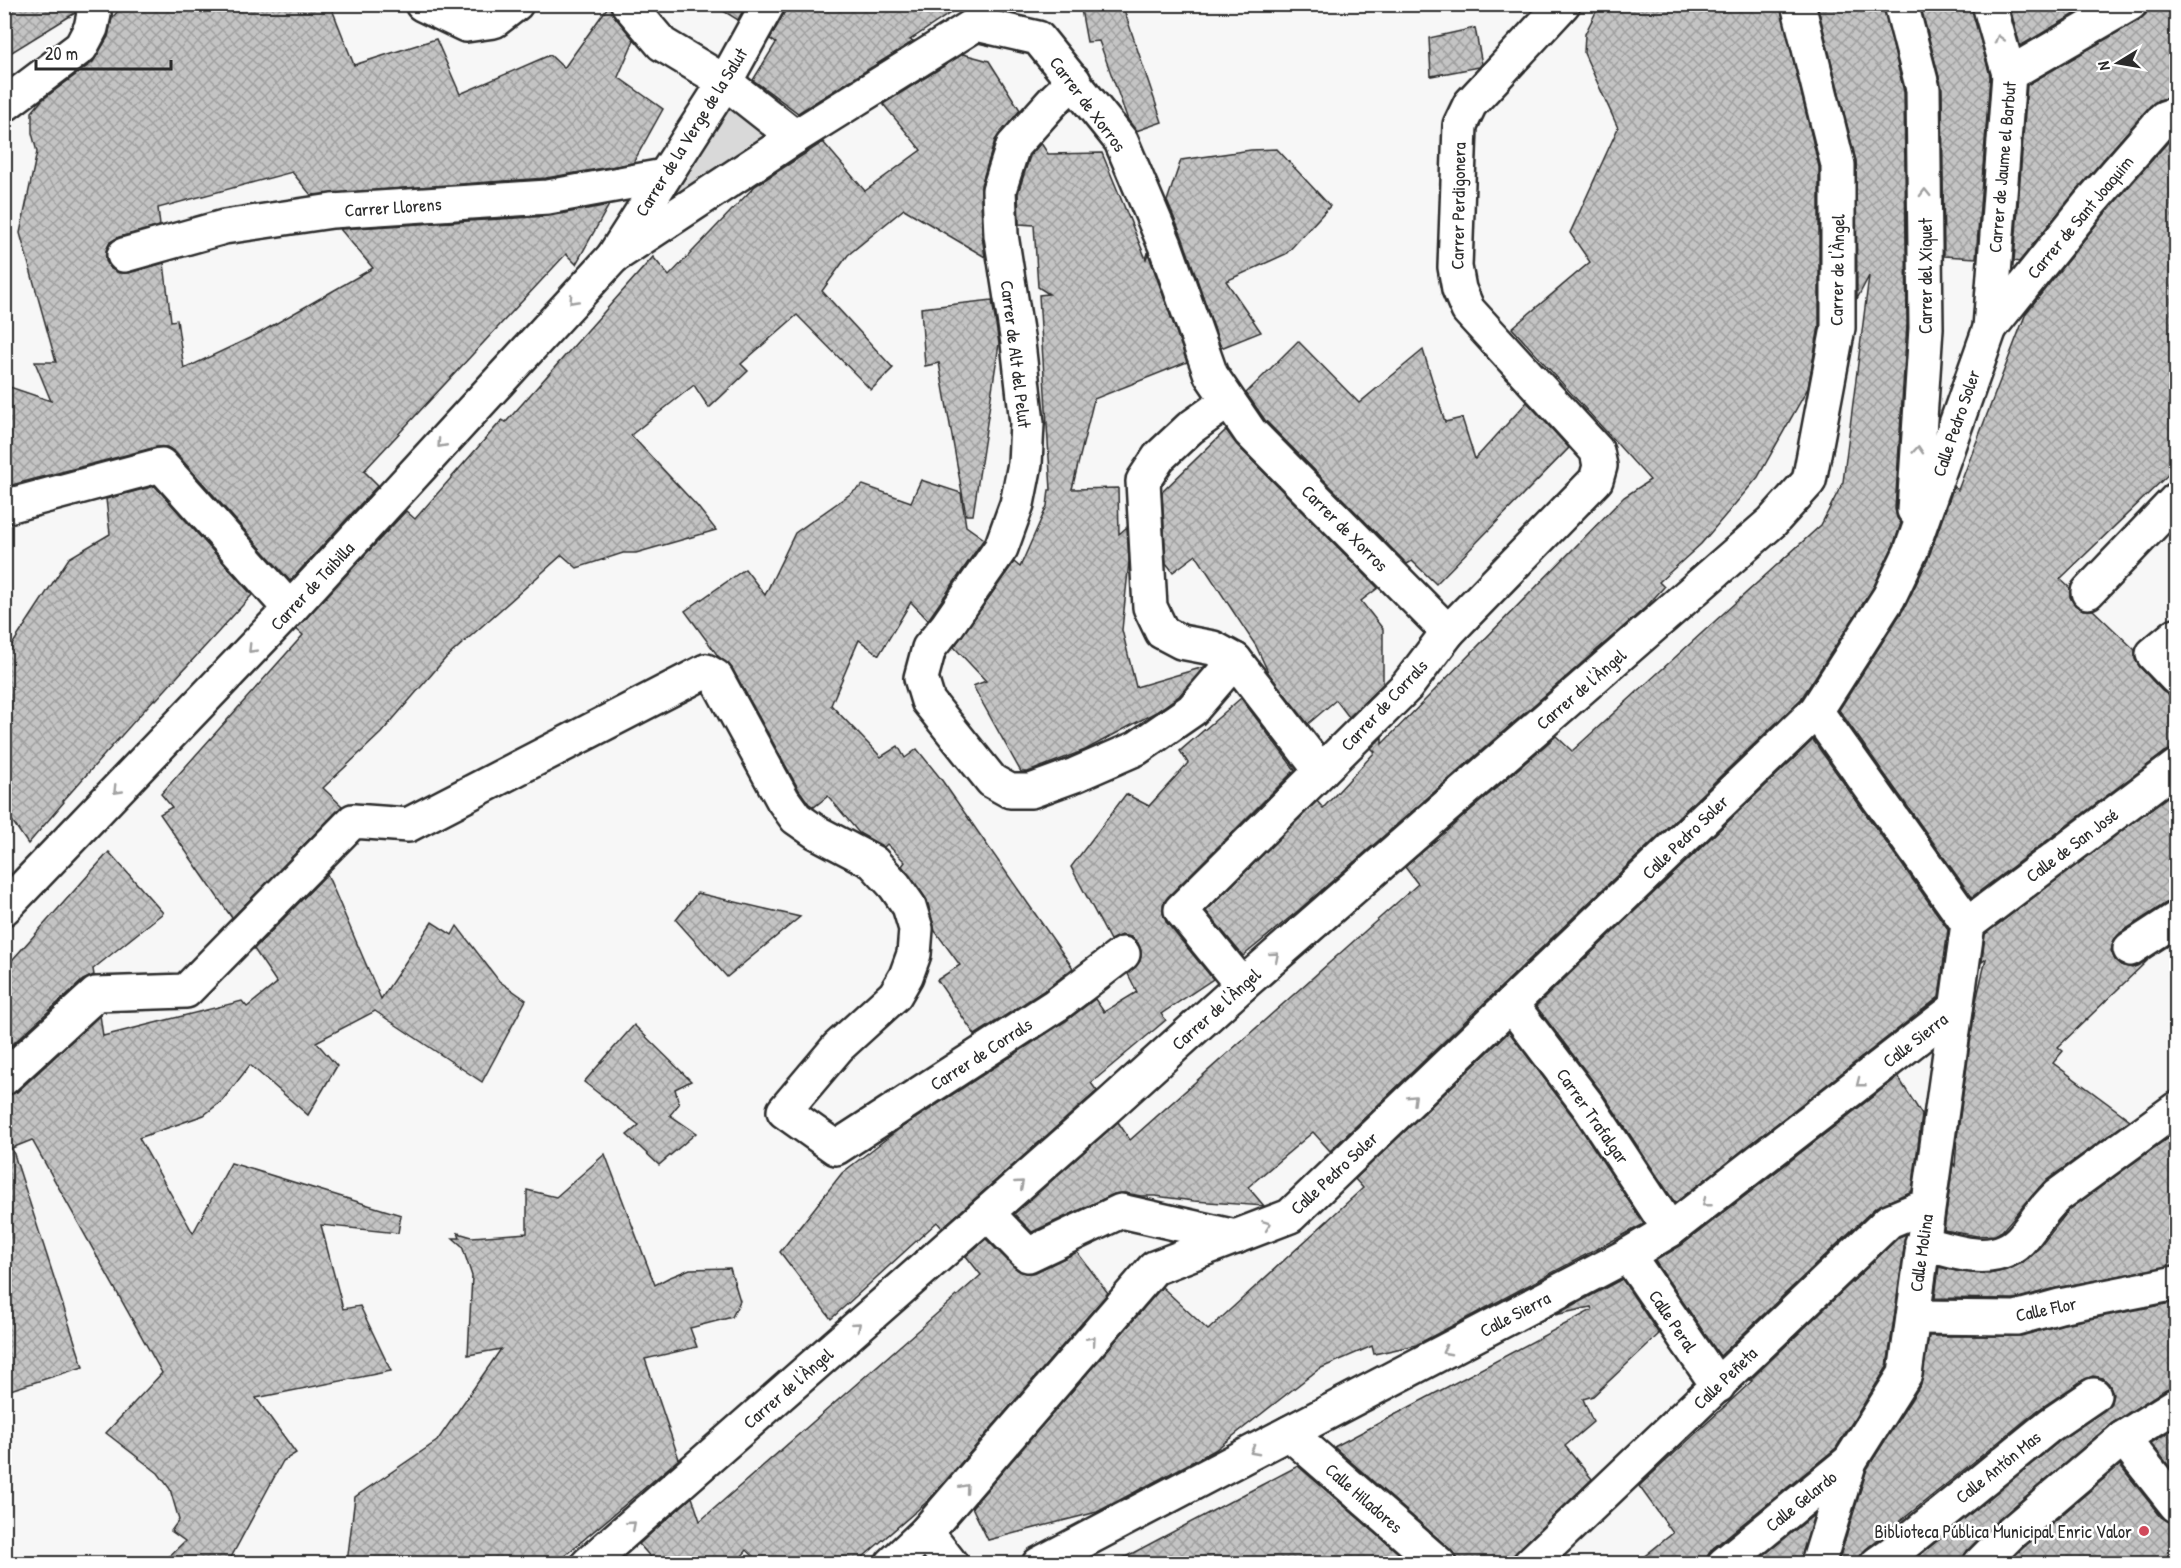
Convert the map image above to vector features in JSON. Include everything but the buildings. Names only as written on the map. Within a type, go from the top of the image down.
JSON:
[{"type":"street","points":[[4,105],[81,47],[93,21],[92,4]]},
{"type":"street","points":[[422,4],[466,25],[494,21],[516,4]]},
{"type":"street","points":[[628,4],[662,44],[725,81],[795,137]]},
{"type":"street","name":"Carrer de la Verge de la Salut","points":[[613,257],[725,81],[768,4]]},
{"type":"street","name":"Carrer Perdigonera","points":[[1563,4],[1470,104],[1460,125],[1455,267],[1459,289],[1468,310],[1598,451],[1600,466]]},
{"type":"street","name":"Carrer de l'Àngel","points":[[588,1563],[1242,985],[1772,522],[1809,481],[1838,328],[1838,165],[1798,4]]},
{"type":"street","name":"Carrer del Xiquet","points":[[1901,4],[1923,89],[1926,328],[1911,551]]},
{"type":"street","points":[[1989,4],[2009,74]]},
{"type":"street","name":"Carrer de Jaume el Barbut","points":[[1990,328],[2009,74],[2130,4]]},
{"type":"street","name":"Carrer de Xorros","points":[[613,257],[982,14],[1038,38],[1121,141],[1165,245],[1211,375],[1228,401],[1250,432],[1448,632]]},
{"type":"street","name":"Carrer de Alt del Pelut","points":[[1074,81],[1013,146],[999,190],[1001,235],[1018,343],[1027,423],[1025,464],[1017,504],[1001,548],[929,648],[921,678],[928,701],[992,781],[1010,791],[1031,790],[1075,775],[1137,748],[1192,710],[1235,660]]},
{"type":"street","name":"Carrer de Sant Joaquim","points":[[1990,328],[2104,187],[2164,118],[2176,114]]},
{"type":"street","name":"Carrer Llorens","points":[[124,255],[224,227],[332,210],[548,197],[664,176]]},
{"type":"street","name":"Carrer de Taibilla","points":[[4,908],[290,609],[613,257]]},
{"type":"street","name":"Calle Pedro Soler","points":[[927,1532],[1154,1268],[1290,1216],[1816,711],[1889,597],[1911,551],[1990,328]]},
{"type":"street","points":[[1228,401],[1190,428],[1159,457],[1143,481],[1150,607],[1162,632],[1181,642],[1213,648],[1235,660],[1321,771]]},
{"type":"street","points":[[4,507],[161,465],[290,609]]},
{"type":"street","name":"Carrer de Corrals","points":[[1242,985],[1181,910],[1407,686],[1448,632],[1596,480],[1600,466]]},
{"type":"street","points":[[2088,592],[2176,500]]},
{"type":"street","points":[[2165,645],[2176,678]]},
{"type":"street","name":"Carrer de Corrals","points":[[4,1078],[96,994],[186,991],[353,821],[408,825],[706,671],[716,677],[783,800],[796,818],[816,832],[873,862],[895,886],[909,906],[916,929],[914,954],[896,995],[838,1047],[784,1111],[836,1148],[1056,1005],[1123,954]]},
{"type":"street","points":[[1816,711],[1968,924]]},
{"type":"street","name":"Calle de San José","points":[[1968,924],[2176,767]]},
{"type":"street","points":[[2130,949],[2176,919]]},
{"type":"street","name":"Calle Molina","points":[[1818,1563],[1850,1461],[1905,1374],[1968,924]]},
{"type":"street","name":"Carrer Trafalgar","points":[[1511,1004],[1589,1107],[1670,1230]]},
{"type":"street","name":"Calle Sierra","points":[[1038,1563],[1628,1255],[1670,1230],[1956,1008]]},
{"type":"street","points":[[1922,1243],[1981,1256],[1996,1254],[2011,1248],[2023,1237],[2043,1209],[2057,1196],[2176,1109]]},
{"type":"street","name":"Calle Peñeta","points":[[1530,1563],[1889,1221],[1928,1205]]},
{"type":"street","points":[[987,1212],[1028,1255],[1121,1211],[1236,1237]]},
{"type":"street","name":"Calle Peral","points":[[1628,1255],[1718,1386]]},
{"type":"street","name":"Calle Flor","points":[[1913,1317],[2016,1318],[2060,1306],[2176,1282]]},
{"type":"street","name":"Calle Antón Mas","points":[[1877,1563],[1898,1549],[2050,1425],[2094,1395]]},
{"type":"street","points":[[1980,1563],[2010,1534],[2123,1438],[2176,1405]]},
{"type":"street","name":"Calle Hiladores","points":[[1289,1433],[1439,1563]]},
{"type":"street","points":[[2123,1438],[2176,1505]]},
{"type":"street","name":"Calle Gelardo","points":[[1724,1563],[1850,1461]]},
{"type":"street","points":[[892,1563],[927,1532],[951,1563]]},
{"type":"shaded area","points":[[725,82],[795,137],[613,257]]},
{"type":"place","name":"Biblioteca Pública Municipal Enric Valor","points":[[2144,1531]]}]
